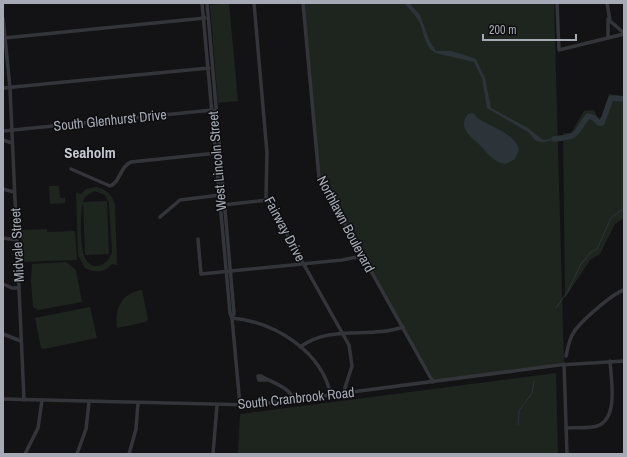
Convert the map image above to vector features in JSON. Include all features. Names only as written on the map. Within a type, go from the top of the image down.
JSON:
[{"type":"street","name":"West Lincoln Street","points":[[202,3],[206,18]]},
{"type":"street","name":"West Lincoln Street","points":[[207,3],[206,18],[223,205],[230,313],[232,318],[240,406]]},
{"type":"street","name":"Fairway Drive","points":[[254,3],[267,153],[265,192],[267,200],[343,333],[350,349],[352,362],[343,394]]},
{"type":"street","name":"Northlawn Boulevard","points":[[303,3],[319,178],[433,382]]},
{"type":"street","points":[[557,3],[559,50],[624,34]]},
{"type":"street","points":[[607,3],[608,38]]},
{"type":"street","name":"Midvale Street","points":[[3,18],[10,88],[24,400]]},
{"type":"street","points":[[4,38],[206,18]]},
{"type":"street","points":[[608,18],[624,34]]},
{"type":"street","points":[[3,88],[210,68]]},
{"type":"street","name":"South Glenhurst Drive","points":[[3,131],[214,110]]},
{"type":"street","points":[[3,140],[12,143]]},
{"type":"street","points":[[71,168],[108,186],[114,184],[125,166],[131,162],[218,153]]},
{"type":"street","points":[[3,189],[14,192]]},
{"type":"street","points":[[160,217],[180,200],[222,195]]},
{"type":"street","points":[[223,205],[267,200]]},
{"type":"street","points":[[3,238],[17,240]]},
{"type":"street","points":[[198,239],[201,274],[353,259],[362,256]]},
{"type":"street","points":[[3,284],[12,288],[19,288]]},
{"type":"street","points":[[566,356],[570,339],[577,328],[611,297],[624,290]]},
{"type":"street","points":[[232,318],[272,328],[300,347],[322,374],[331,396]]},
{"type":"street","points":[[300,347],[322,335],[390,330],[403,327]]},
{"type":"street","points":[[3,334],[21,341]]},
{"type":"street","points":[[566,428],[595,427],[607,420],[611,408],[610,361]]},
{"type":"street","name":"South Cranbrook Road","points":[[3,399],[240,406],[331,396],[564,364],[624,361]]},
{"type":"street","points":[[564,364],[567,454]]},
{"type":"street","points":[[268,380],[291,394],[294,400]]},
{"type":"street","points":[[25,454],[38,428],[42,400]]},
{"type":"street","points":[[77,454],[86,429],[89,402]]},
{"type":"street","points":[[129,454],[136,429],[138,403]]},
{"type":"street","points":[[213,454],[217,405]]},
{"type":"shaded area","points":[[229,3],[238,101],[218,103],[210,5]]},
{"type":"shaded area","points":[[302,3],[554,3],[564,363],[433,380],[319,180]]},
{"type":"shaded area","points":[[404,3],[409,3],[420,15],[429,40],[436,51],[452,51],[476,59],[485,78],[491,108],[528,128],[543,140],[560,139],[543,142],[536,141],[528,132],[487,108],[482,78],[474,62],[435,53],[429,47],[418,20]]},
{"type":"shaded area","points":[[609,94],[624,96],[624,218],[615,224],[600,254],[590,260],[565,298],[563,133],[571,133],[584,111],[594,110],[598,118],[602,117]]},
{"type":"shaded area","points":[[472,113],[513,139],[519,150],[515,159],[506,164],[497,161],[468,134],[464,127],[464,123],[468,114]]},
{"type":"shaded area","points":[[49,186],[59,186],[60,198],[65,198],[65,203],[50,204]]},
{"type":"shaded area","points":[[96,187],[103,189],[110,195],[115,204],[117,265],[112,264],[103,271],[92,271],[85,268],[78,255],[76,193],[81,194],[86,189]],"holes":[[[94,191],[105,195],[109,203],[112,252],[108,261],[100,266],[96,266],[88,263],[83,253],[81,228],[82,209],[85,197]]]},
{"type":"shaded area","points":[[107,201],[109,254],[85,255],[83,202]]},
{"type":"shaded area","points":[[47,229],[47,232],[75,231],[77,260],[23,262],[21,230]]},
{"type":"shaded area","points":[[66,262],[76,270],[82,302],[38,310],[33,307],[31,281],[32,264]]},
{"type":"shaded area","points":[[142,290],[148,319],[146,322],[117,328],[117,314],[121,303],[129,295]]},
{"type":"shaded area","points":[[90,307],[97,338],[44,349],[41,348],[35,318]]},
{"type":"shaded area","points":[[556,373],[558,454],[238,454],[240,414]]},
{"type":"waterway","points":[[554,139],[569,137],[576,134],[588,116],[594,118],[599,123],[602,123],[611,98],[624,99]]},
{"type":"waterway","points":[[556,308],[568,291],[581,264],[591,252],[597,249],[611,218],[620,211],[624,210]]},
{"type":"waterway","points":[[518,425],[519,411],[532,393],[534,381]]},
{"type":"district","name":"Seaholm","points":[[90,153]]}]
